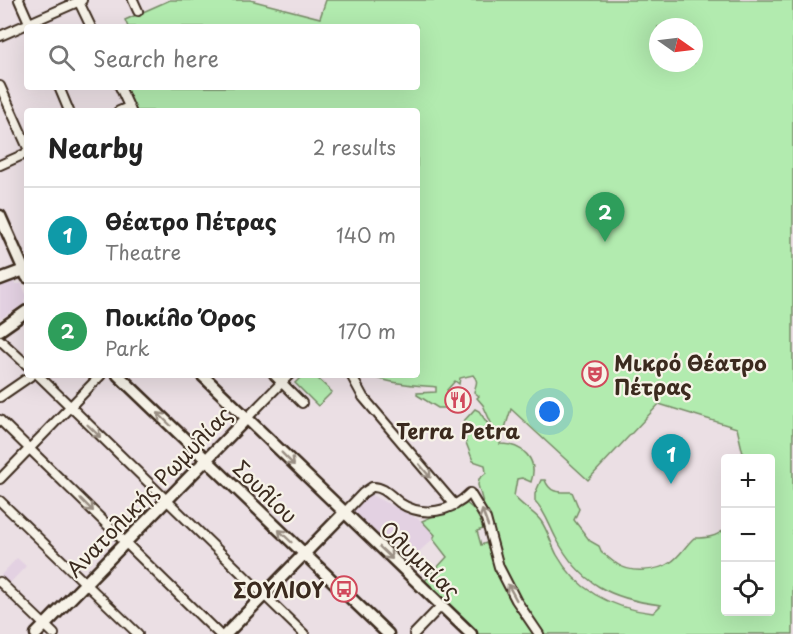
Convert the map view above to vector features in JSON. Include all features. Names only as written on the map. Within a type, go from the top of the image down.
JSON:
[{"type":"street","points":[[20,0],[30,24],[79,0],[90,24]]},
{"type":"street","points":[[133,0],[138,11]]},
{"type":"street","points":[[0,36],[24,26]]},
{"type":"street","points":[[0,86],[24,139]]},
{"type":"street","points":[[59,90],[68,108]]},
{"type":"street","points":[[121,90],[130,108]]},
{"type":"street","points":[[0,165],[24,154]]},
{"type":"street","points":[[0,216],[24,270]]},
{"type":"street","points":[[0,279],[24,274]]},
{"type":"street","points":[[0,330],[24,313]]},
{"type":"street","points":[[0,340],[24,362]]},
{"type":"street","points":[[0,397],[28,378]]},
{"type":"street","points":[[41,378],[304,634]]},
{"type":"street","points":[[0,479],[98,378]]},
{"type":"street","name":"Σουλίου","points":[[121,378],[388,634]]},
{"type":"street","name":"Ολυμπίας","points":[[205,378],[471,634]]},
{"type":"street","points":[[277,378],[302,403]]},
{"type":"street","name":"Ανατολικής Ρωμυλίας","points":[[36,634],[286,378]]},
{"type":"street","points":[[353,378],[363,397],[454,506]]},
{"type":"street","points":[[0,420],[219,634]]},
{"type":"street","points":[[226,634],[363,493],[375,486],[403,505],[418,510],[436,511],[454,506],[470,493],[486,519],[499,567],[516,600],[539,634]]},
{"type":"street","points":[[0,501],[138,634]]},
{"type":"street","points":[[0,582],[54,634]]},
{"type":"street","points":[[414,634],[441,606]]},
{"type":"shaded area","points":[[12,280],[15,284],[22,284],[24,304],[0,319],[0,285]]},
{"type":"shaded area","points":[[369,494],[422,521],[436,536],[409,561],[396,555],[351,513]]},
{"type":"shaded area","points":[[17,558],[26,566],[9,584],[1,575]]},
{"type":"green space","points":[[170,0],[250,0],[320,18],[326,0],[793,0],[793,634],[543,634],[520,598],[498,556],[478,485],[479,479],[486,473],[485,465],[473,461],[465,440],[469,428],[463,422],[475,409],[490,427],[492,425],[483,405],[477,398],[479,396],[474,392],[475,377],[473,375],[460,378],[459,384],[455,381],[447,390],[455,398],[445,408],[438,408],[417,395],[417,393],[436,392],[436,387],[410,385],[377,378],[420,378],[420,108],[134,108],[125,90],[420,90],[420,24],[127,24],[125,20]],"holes":[[[659,404],[737,428],[743,454],[775,454],[775,616],[721,616],[721,532],[703,538],[694,538],[677,557],[666,565],[644,570],[623,567],[602,553],[599,546],[590,541],[574,520],[579,509],[572,492],[553,490],[545,480],[541,480],[535,494],[535,501],[565,554],[576,567],[599,587],[612,593],[661,605],[653,613],[638,611],[597,596],[585,588],[565,568],[541,521],[514,496],[517,479],[522,478],[531,482],[533,474],[531,460],[522,450],[500,444],[511,409],[588,480]]]},
{"type":"green space","points":[[300,378],[317,378],[332,392],[318,406],[295,383]]},
{"type":"green space","points":[[465,502],[477,512],[483,529],[477,531],[481,545],[486,543],[504,586],[534,634],[475,634],[423,583],[447,557],[433,539],[435,535],[422,521]]},
{"type":"place","name":"Ποικίλο Όρος","points":[[605,242]]},
{"type":"place","name":"Μικρό Θέατρο Πέτρας","points":[[595,374]]},
{"type":"place","name":"Terra Petra","points":[[458,400]]},
{"type":"place","name":"Θέατρο Πέτρας","points":[[671,484]]},
{"type":"place","name":"ΣΟΥΛΙΟΥ","points":[[344,589]]}]
